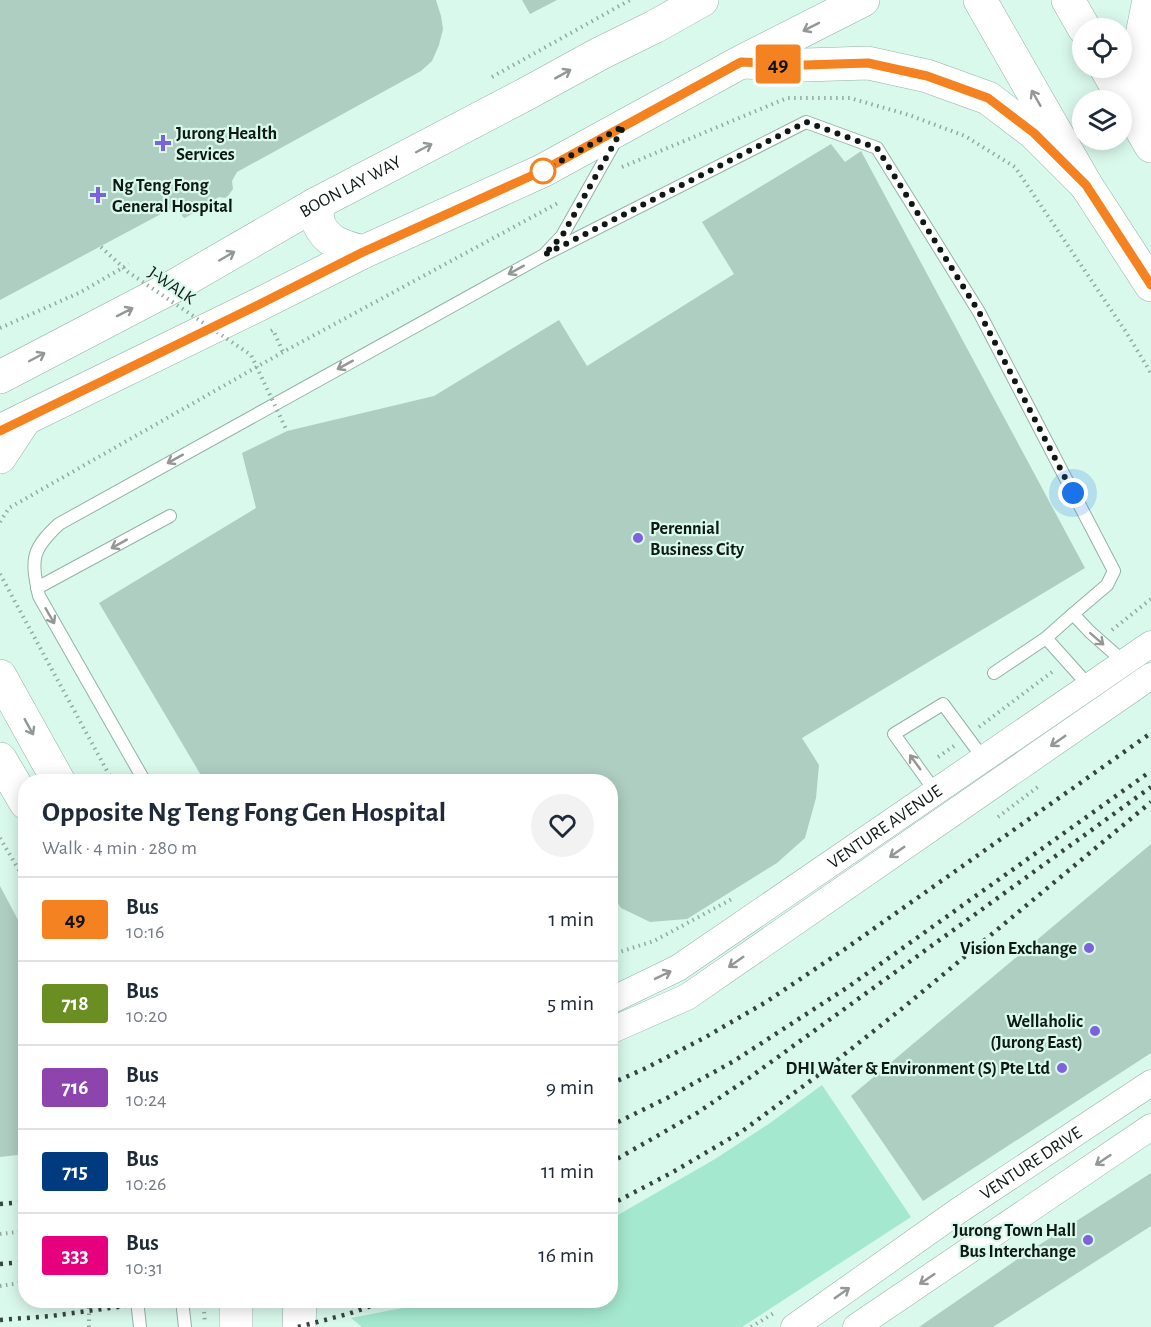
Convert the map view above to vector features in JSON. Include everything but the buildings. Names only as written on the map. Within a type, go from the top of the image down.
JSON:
[{"type":"main road","points":[[654,27],[679,0]]},
{"type":"main road","name":"BOON LAY WAY","points":[[0,377],[176,285],[316,204],[702,0]]},
{"type":"main road","points":[[0,457],[13,425],[363,252],[542,171],[741,62],[863,0]]},
{"type":"main road","points":[[980,0],[1086,185],[1151,285]]},
{"type":"main road","points":[[1068,0],[1078,18]]},
{"type":"main road","points":[[1149,0],[1137,60],[1151,137]]},
{"type":"main road","points":[[741,62],[805,65],[868,63],[927,76],[988,98],[1034,133],[1086,185]]},
{"type":"main road","points":[[1112,78],[1151,146]]},
{"type":"main road","points":[[316,204],[319,223],[327,237],[338,245],[363,252]]},
{"type":"main road","points":[[0,676],[55,774]]},
{"type":"main road","points":[[0,759],[18,789]]},
{"type":"main road","points":[[235,1308],[236,1327]]},
{"type":"main road","points":[[299,1327],[300,1308]]},
{"type":"street","name":"VENTURE AVENUE","points":[[618,993],[678,968],[1151,644]]},
{"type":"street","name":"VENTURE AVENUE","points":[[618,1027],[687,996],[1151,676]]},
{"type":"street","name":"VENTURE DRIVE","points":[[794,1327],[958,1211],[1151,1083]]},
{"type":"street","name":"VENTURE DRIVE","points":[[856,1327],[1151,1127]]},
{"type":"lane","points":[[140,774],[39,596],[34,574],[35,555],[43,538],[58,524],[544,255],[806,122],[877,148],[979,312],[1114,572],[1107,585],[1046,638],[994,673]]},
{"type":"lane","points":[[544,255],[562,236],[624,126]]},
{"type":"lane","points":[[37,588],[170,516]]},
{"type":"lane","points":[[1072,614],[1124,662]]},
{"type":"lane","points":[[1046,638],[1089,686]]},
{"type":"lane","points":[[935,791],[894,734],[943,704],[983,758]]},
{"type":"lane","points":[[138,1308],[140,1327]]},
{"type":"lane","points":[[183,1308],[185,1327]]},
{"type":"path","points":[[488,80],[630,0]]},
{"type":"path","points":[[0,522],[9,508],[283,352],[626,165],[787,98],[850,98],[909,115],[965,136],[1015,167],[1151,373]]},
{"type":"path","name":"J-WALK","points":[[100,247],[128,272],[251,355],[286,431]]},
{"type":"path","points":[[0,328],[81,292],[129,264]]},
{"type":"path","points":[[263,335],[273,330],[283,352]]},
{"type":"path","points":[[235,349],[244,344]]},
{"type":"path","points":[[0,574],[109,774]]},
{"type":"path","points":[[1099,640],[1151,599]]},
{"type":"path","points":[[920,770],[1067,661]]},
{"type":"path","points":[[0,838],[18,868]]},
{"type":"path","points":[[618,952],[654,941],[735,897]]},
{"type":"path","points":[[0,1234],[18,1232]]},
{"type":"path","points":[[0,1286],[18,1283]]},
{"type":"path","points":[[89,1308],[89,1327]]},
{"type":"path","points":[[204,1308],[206,1327]]},
{"type":"green space","points":[[822,1085],[911,1217],[742,1327],[362,1327],[351,1318],[402,1308],[618,1308],[618,1215],[715,1159]]},
{"type":"railway","points":[[618,1080],[704,1038],[766,1002],[845,949],[1151,733]]},
{"type":"railway","points":[[618,1122],[734,1061],[848,987],[1151,771]]},
{"type":"railway","points":[[618,1158],[697,1113],[749,1078],[1151,787]]},
{"type":"railway","points":[[618,1201],[741,1132],[817,1076],[904,1007],[1151,802]]},
{"type":"railway","points":[[0,1204],[18,1203]]},
{"type":"railway","points":[[0,1264],[18,1263]]},
{"type":"railway","points":[[0,1320],[110,1308]]},
{"type":"railway","points":[[298,1327],[366,1308]]},
{"type":"bus line","name":"49","points":[[0,431],[363,252],[542,171],[741,62],[805,65],[868,63],[927,76],[988,98],[1034,133],[1086,185],[1151,285]]},
{"type":"place","name":"Jurong Health Services","points":[[163,143]]},
{"type":"place","name":"Ng Teng Fong General Hospital","points":[[98,195]]},
{"type":"place","name":"Perennial Business City","points":[[638,538]]},
{"type":"place","name":"Vision Exchange","points":[[1089,948]]},
{"type":"place","name":"Wellaholic (Jurong East)","points":[[1095,1031]]},
{"type":"place","name":"DHI Water & Environment (S) Pte Ltd","points":[[1062,1068]]},
{"type":"place","name":"Jurong Town Hall Bus Interchange","points":[[1088,1240]]},
{"type":"route","points":[[543,171],[624,126],[562,236],[544,255],[806,122],[877,148],[979,312],[1073,493]]}]
